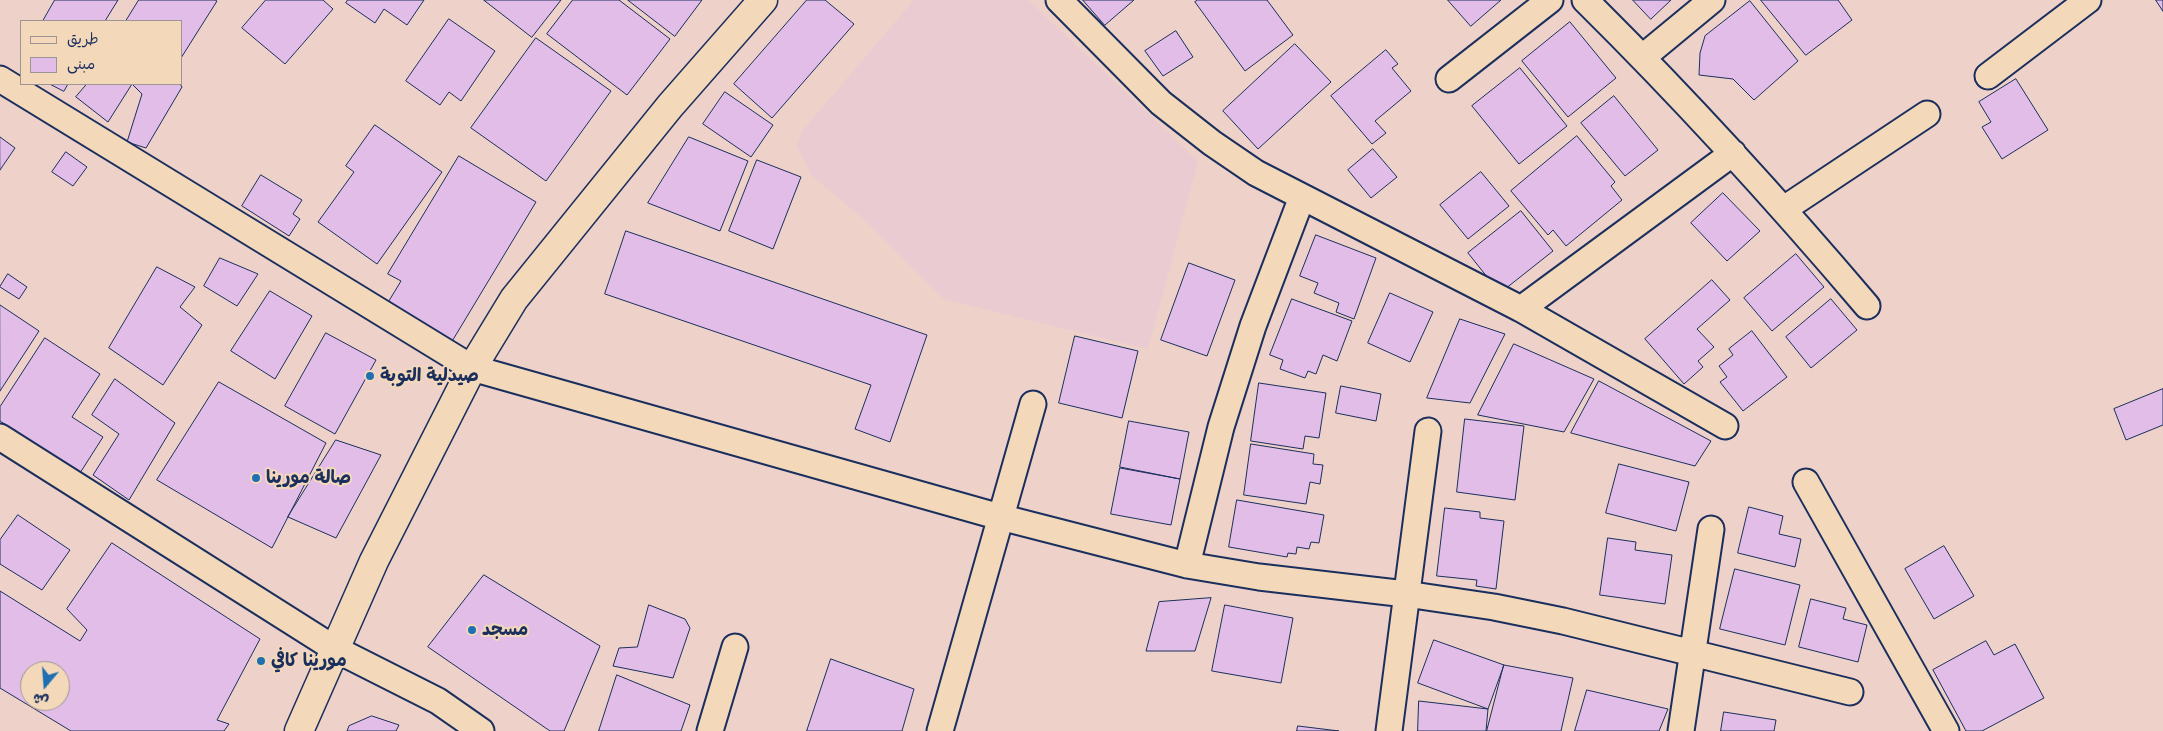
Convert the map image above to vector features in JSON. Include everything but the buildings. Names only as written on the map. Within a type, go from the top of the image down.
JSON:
[{"type":"street","points":[[299,731],[374,561],[472,368],[514,300],[670,106],[763,0]]},
{"type":"street","points":[[1059,0],[1162,103],[1212,143],[1256,173],[1521,309],[1725,426]]},
{"type":"street","points":[[1448,79],[1550,0]]},
{"type":"street","points":[[1585,0],[1733,153],[1867,306]]},
{"type":"street","points":[[1642,57],[1712,0]]},
{"type":"street","points":[[1988,76],[2088,0]]},
{"type":"street","points":[[0,79],[472,368],[1000,517],[1187,565],[1260,577],[1406,594],[1494,607],[1692,652],[1850,692]]},
{"type":"street","points":[[1784,209],[1927,114]]},
{"type":"street","points":[[1521,309],[1733,153]]},
{"type":"street","points":[[1187,565],[1222,427],[1253,326],[1302,197]]},
{"type":"street","points":[[940,731],[1033,404]]},
{"type":"street","points":[[1389,731],[1428,432]]},
{"type":"street","points":[[0,437],[335,649],[438,701],[481,731]]},
{"type":"street","points":[[1806,482],[1946,731]]},
{"type":"street","points":[[1681,731],[1711,529]]},
{"type":"street","points":[[710,731],[735,647]]},
{"type":"shaded area","points":[[914,0],[1028,0],[1198,161],[1148,349],[943,299],[861,217],[812,176],[797,146],[802,131]]},
{"type":"place","name":"صيدلية التوبة","points":[[370,376]]},
{"type":"place","name":"صالة مورينا","points":[[256,478]]},
{"type":"place","name":"مسجد","points":[[472,630]]},
{"type":"place","name":"مورينا كافي","points":[[261,661]]}]
